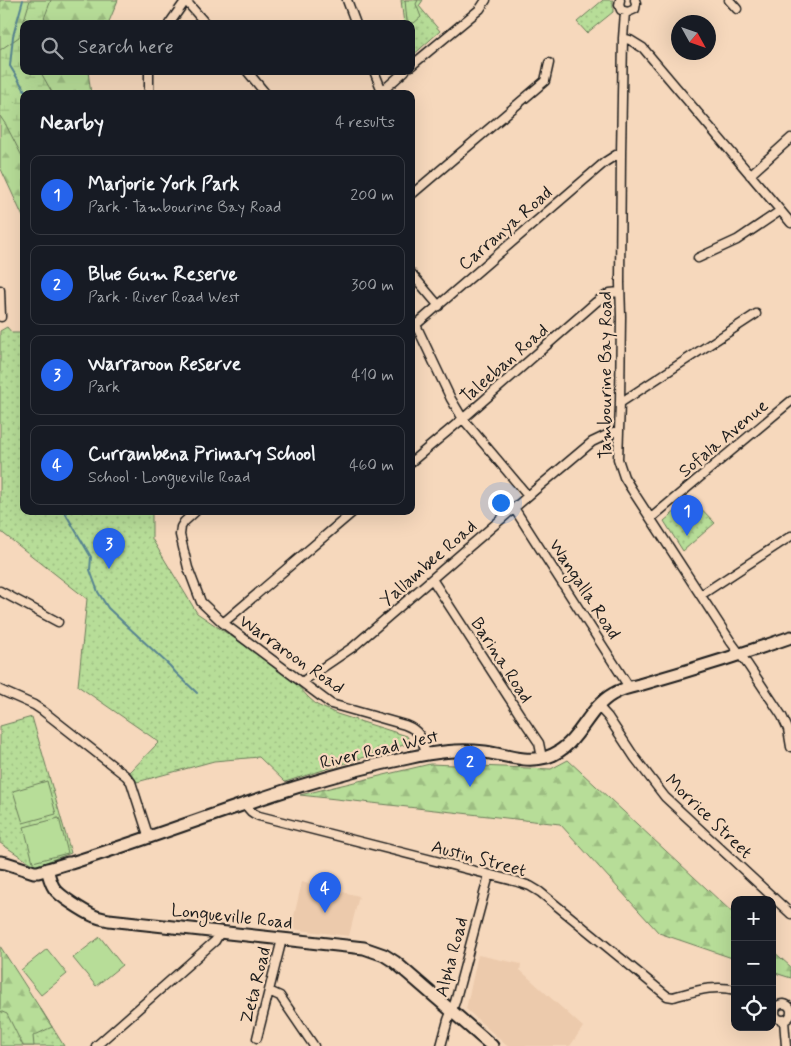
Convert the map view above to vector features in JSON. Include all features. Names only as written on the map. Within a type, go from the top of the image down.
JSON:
[{"type":"main road","name":"River Road West","points":[[48,871],[68,867],[71,864],[246,804],[372,765],[453,750],[485,752],[520,759],[542,758],[555,753],[568,744],[598,706],[608,696],[619,690],[791,637]]},
{"type":"main road","points":[[0,862],[31,871],[48,871]]},
{"type":"main road","points":[[0,868],[31,877],[39,876],[48,871]]},
{"type":"main road","name":"Longueville Road","points":[[48,871],[54,888],[58,892],[92,915],[100,918],[364,948],[384,955],[395,962],[492,1046]]},
{"type":"street","points":[[172,20],[186,0],[203,20]]},
{"type":"street","points":[[347,0],[354,20]]},
{"type":"street","points":[[415,63],[480,9],[486,0]]},
{"type":"street","points":[[620,0],[620,8],[625,12],[631,12],[635,9],[637,0]]},
{"type":"street","points":[[729,0],[737,9]]},
{"type":"street","name":"Tambourine Bay Road","points":[[625,12],[621,154],[620,404],[618,432],[620,468],[624,478],[782,716],[788,729],[791,747]]},
{"type":"street","points":[[623,38],[643,48],[791,223]]},
{"type":"street","points":[[415,192],[545,81],[549,63]]},
{"type":"street","points":[[149,75],[149,90]]},
{"type":"street","points":[[250,75],[263,90]]},
{"type":"street","points":[[375,75],[379,90]]},
{"type":"street","points":[[382,90],[401,75]]},
{"type":"street","points":[[750,175],[791,138]]},
{"type":"street","name":"Carranya Road","points":[[415,326],[605,162],[621,154]]},
{"type":"street","points":[[698,258],[737,240],[780,211]]},
{"type":"street","points":[[415,278],[439,306]]},
{"type":"street","points":[[0,290],[1,317]]},
{"type":"street","name":"Taleeban Road","points":[[415,459],[596,302],[610,293],[620,292]]},
{"type":"street","points":[[620,404],[756,314]]},
{"type":"street","points":[[415,329],[463,419],[528,496]]},
{"type":"street","name":"Sofala Avenue","points":[[651,518],[791,401]]},
{"type":"street","name":"Yallambee Road","points":[[303,682],[353,647],[592,442],[613,432],[618,432]]},
{"type":"street","name":"Wangalla Road","points":[[514,508],[629,687]]},
{"type":"street","name":"Warraroon Road","points":[[192,515],[181,527],[180,535],[188,568],[201,602],[223,623],[332,704],[405,725],[419,732],[426,754]]},
{"type":"street","points":[[223,623],[349,515]]},
{"type":"street","points":[[701,595],[791,536]]},
{"type":"street","name":"Barina Road","points":[[432,579],[539,743],[542,758]]},
{"type":"street","points":[[0,590],[58,622]]},
{"type":"street","points":[[0,690],[43,711],[126,776],[131,782],[149,838]]},
{"type":"street","name":"Morrice Street","points":[[598,706],[608,717],[634,758],[665,797],[791,914]]},
{"type":"street","name":"Austin Street","points":[[246,804],[252,813],[259,816],[518,882],[535,889],[667,996],[673,997],[714,987],[731,989]]},
{"type":"street","name":"Alpha Road","points":[[441,1046],[455,1002],[489,875]]},
{"type":"street","points":[[96,1046],[210,946],[220,933]]},
{"type":"street","name":"Zeta Road","points":[[257,1038],[282,939]]},
{"type":"street","points":[[269,991],[280,996],[314,1046]]},
{"type":"street","points":[[776,1005],[786,1005],[791,1011],[790,1016],[784,1020],[776,1016]]},
{"type":"street","points":[[784,1020],[786,1046]]},
{"type":"shaded area","points":[[302,882],[359,896],[349,936],[291,929]]},
{"type":"shaded area","points":[[478,955],[521,964],[520,970],[583,1027],[570,1046],[507,1046],[466,1009]]},
{"type":"green space","points":[[0,0],[118,0],[110,20],[20,20],[20,75],[89,75],[90,90],[20,90],[20,210],[0,167]]},
{"type":"green space","points":[[30,0],[51,0],[44,20],[24,20]]},
{"type":"green space","points":[[401,0],[423,0],[419,6],[440,31],[415,53],[415,20],[404,20]]},
{"type":"green space","points":[[405,0],[418,0],[416,4],[421,17],[415,22],[415,20],[407,20]]},
{"type":"green space","points":[[603,0],[613,0],[613,12],[587,33],[577,22]]},
{"type":"green space","points":[[20,34],[20,75],[42,75],[51,90],[20,90],[20,152],[0,116],[0,50],[19,37]]},
{"type":"green space","points":[[7,327],[12,333],[20,333],[20,515],[152,515],[152,539],[197,613],[287,674],[317,705],[337,714],[407,736],[410,743],[285,782],[259,757],[214,761],[137,782],[130,772],[159,742],[78,686],[87,599],[0,531],[0,331]]},
{"type":"green space","points":[[691,498],[715,523],[683,551],[664,521]]},
{"type":"green space","points":[[32,717],[71,853],[35,866],[0,843],[0,726]]},
{"type":"green space","points":[[568,760],[731,911],[731,958],[659,933],[560,824],[300,795],[430,764],[551,769]]},
{"type":"green space","points":[[47,781],[56,814],[23,823],[13,791]]},
{"type":"green space","points":[[59,818],[68,853],[33,862],[24,827]]},
{"type":"green space","points":[[100,937],[122,965],[96,986],[73,958]]},
{"type":"green space","points":[[0,946],[52,1027],[33,1036],[34,1046],[23,1046],[7,1014],[0,1011]]},
{"type":"green space","points":[[47,949],[67,974],[41,995],[21,970]]},
{"type":"green space","points":[[776,954],[791,967],[791,978],[776,973]]},
{"type":"green space","points":[[0,967],[41,1009],[64,1046],[0,1046]]},
{"type":"waterway","points":[[23,0],[13,36],[10,66],[25,90]]},
{"type":"waterway","points":[[66,515],[91,557],[90,570],[98,592],[108,608],[197,693]]},
{"type":"place","name":"Marjorie York Park","points":[[687,536]]},
{"type":"place","name":"Warraroon Reserve","points":[[109,569]]},
{"type":"place","name":"Blue Gum Reserve","points":[[470,787]]},
{"type":"place","name":"Currambena Primary School","points":[[325,913]]}]
